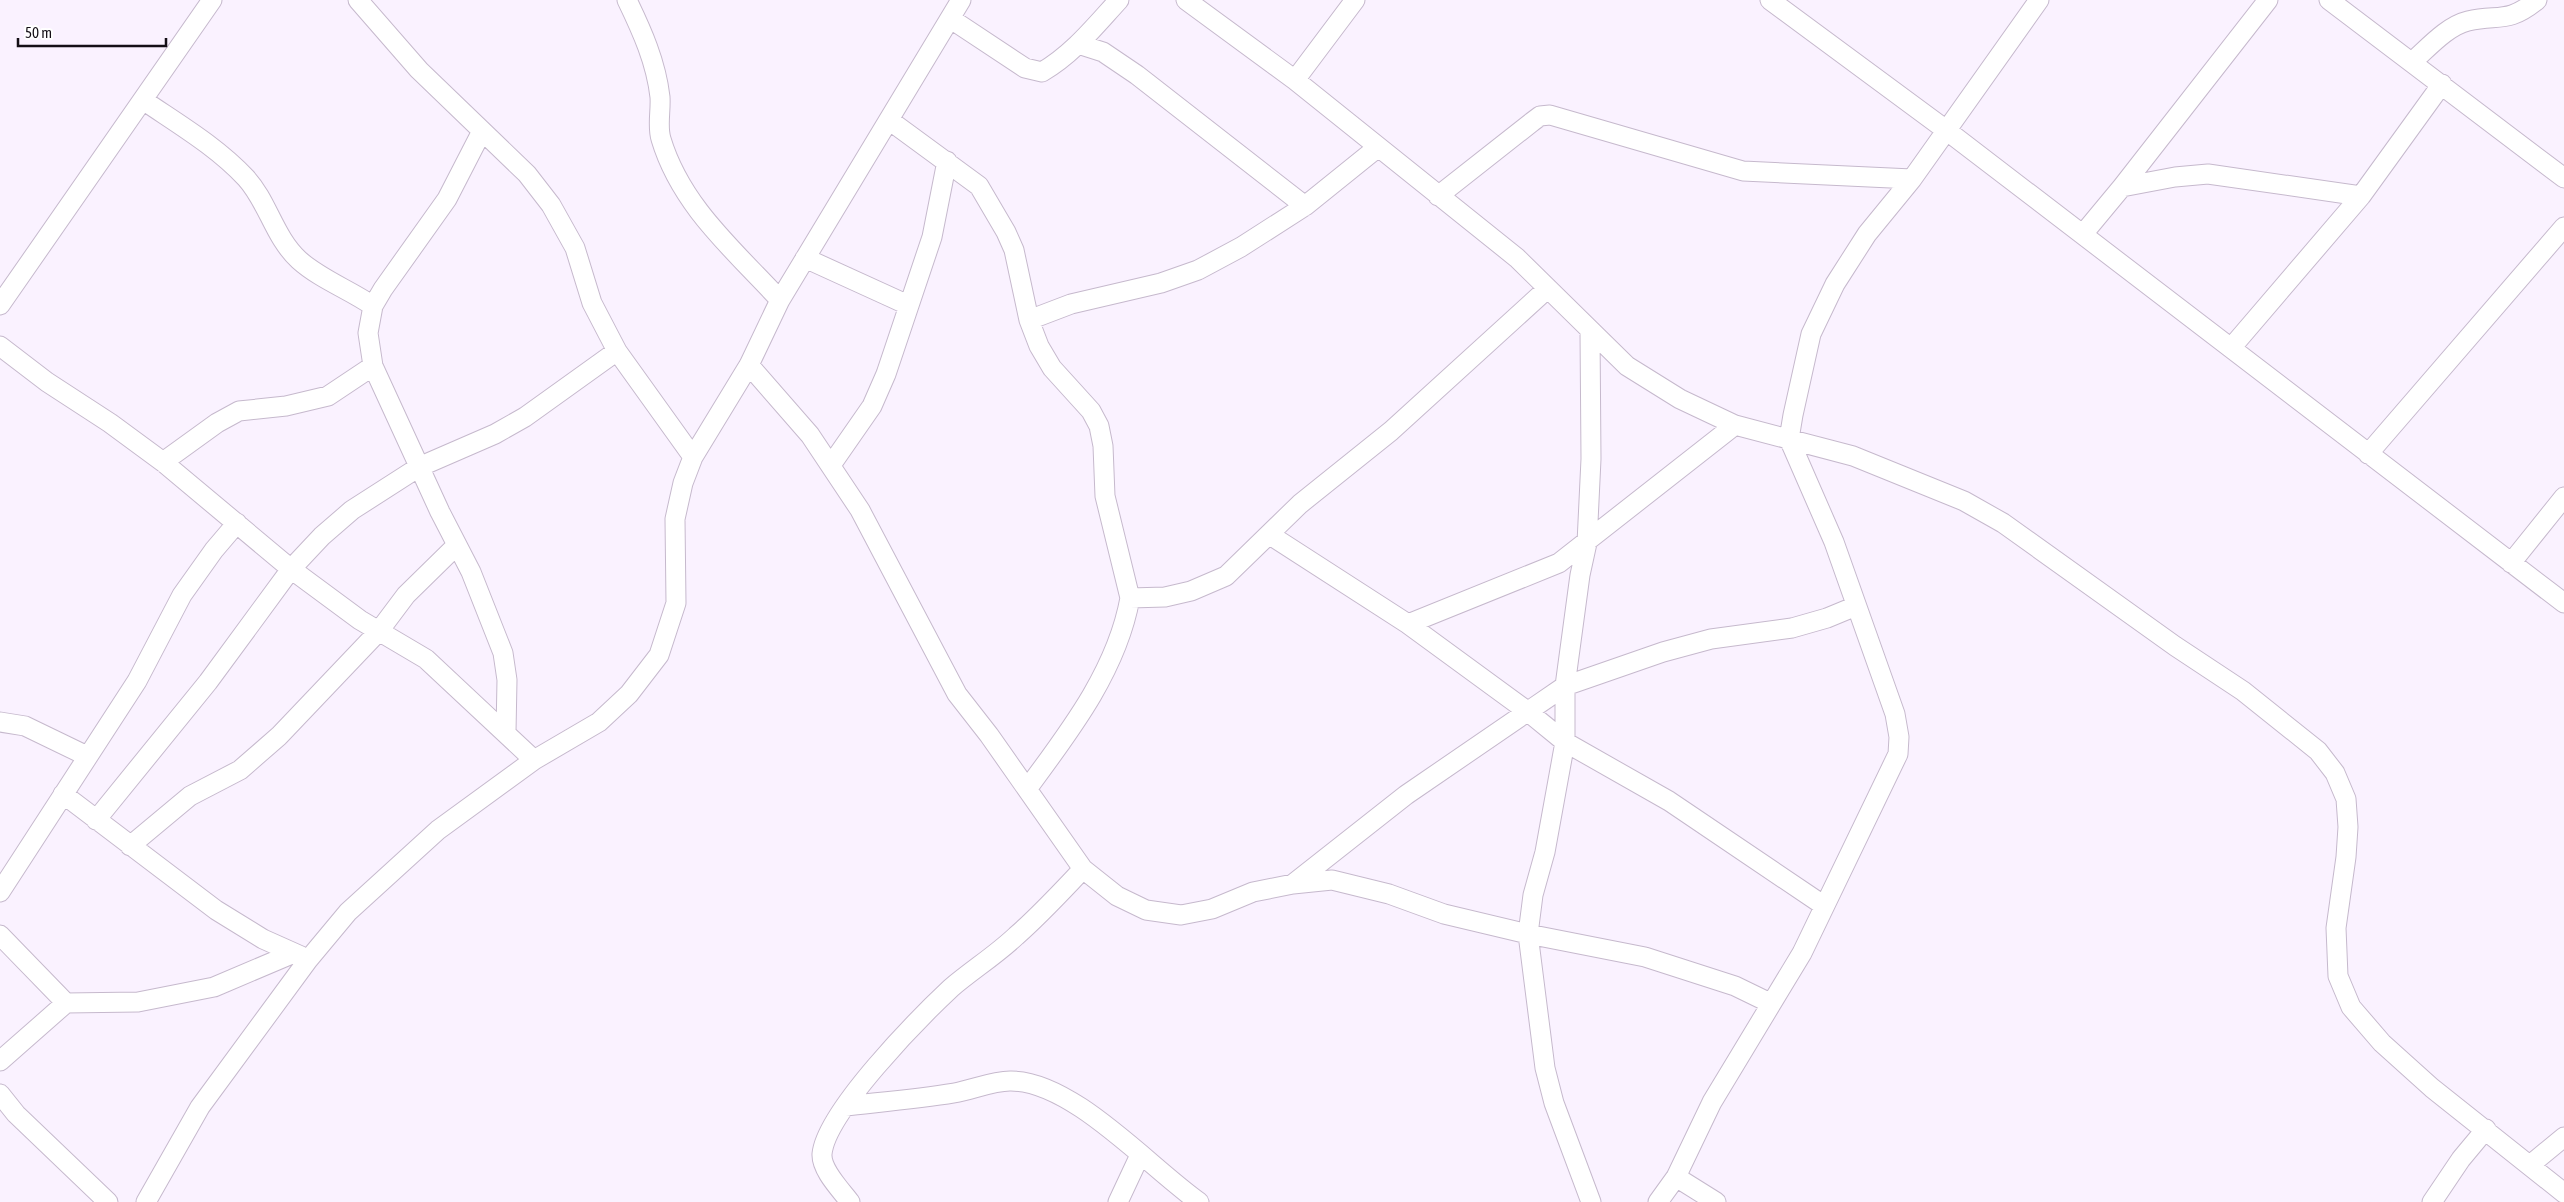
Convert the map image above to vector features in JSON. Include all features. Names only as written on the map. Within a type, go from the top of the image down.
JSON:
[{"type":"street","points":[[0,305],[212,0]]},
{"type":"street","points":[[358,0],[419,70],[527,174],[551,205],[575,248],[592,303],[617,351],[693,457]]},
{"type":"street","points":[[627,0],[653,60],[660,98],[660,137],[672,168],[698,212],[780,300]]},
{"type":"street","points":[[146,1202],[200,1107],[301,956],[438,830],[534,760],[599,722],[629,694],[659,655],[676,603],[675,519],[683,483],[693,457],[749,365],[780,300],[961,0]]},
{"type":"street","points":[[951,19],[1024,68],[1042,72],[1057,63],[1078,44],[1119,0]]},
{"type":"street","points":[[1186,0],[1295,80],[1377,148],[1517,258],[1590,332],[1627,366],[1680,399],[1735,425],[1853,456],[1964,501],[2003,522],[2167,640],[2243,691],[2318,751],[2335,773],[2346,799],[2348,827],[2336,928],[2338,976],[2352,1007],[2382,1043],[2432,1088],[2486,1129],[2564,1193]]},
{"type":"street","points":[[1295,80],[1355,0]]},
{"type":"street","points":[[1770,0],[2083,234],[2564,603]]},
{"type":"street","points":[[1658,1202],[1676,1177],[1712,1102],[1770,1003],[1802,953],[1823,905],[1898,754],[1899,737],[1895,714],[1834,542],[1789,439],[1811,334],[1831,292],[1867,234],[1912,179],[2039,0]]},
{"type":"street","points":[[2083,234],[2268,0]]},
{"type":"street","points":[[2329,0],[2564,178]]},
{"type":"street","points":[[2412,62],[2458,25],[2468,21],[2507,18],[2522,11],[2537,0]]},
{"type":"street","points":[[1078,44],[1103,52],[1137,75],[1305,206]]},
{"type":"street","points":[[2231,348],[2361,196],[2442,84]]},
{"type":"street","points":[[143,100],[208,144],[246,178],[265,204],[289,250],[301,262],[373,306]]},
{"type":"street","points":[[1438,196],[1540,116],[1550,115],[1743,171],[1912,179]]},
{"type":"street","points":[[889,120],[979,186],[1006,232],[1014,250],[1029,320],[1039,346],[1052,368],[1091,411],[1099,426],[1104,446],[1105,496],[1130,598],[1116,648],[1081,715],[1027,789]]},
{"type":"street","points":[[482,131],[447,199],[373,306],[368,333],[373,366],[492,620],[503,653],[507,680],[506,732]]},
{"type":"street","points":[[1029,320],[1071,304],[1161,283],[1198,270],[1240,247],[1305,206],[1377,148]]},
{"type":"street","points":[[831,465],[872,406],[886,374],[932,237],[947,161]]},
{"type":"street","points":[[2122,187],[2175,177],[2208,174],[2361,196]]},
{"type":"street","points":[[2368,454],[2564,227]]},
{"type":"street","points":[[805,258],[908,305]]},
{"type":"street","points":[[1130,598],[1165,597],[1192,591],[1226,576],[1300,504],[1391,431],[1547,289]]},
{"type":"street","points":[[1590,332],[1591,459],[1587,543],[1580,575],[1565,686],[1565,742],[1544,852],[1533,895],[1528,934],[1545,1068],[1560,1120],[1591,1202]]},
{"type":"street","points":[[0,346],[47,382],[110,423],[164,462],[291,569],[360,620],[426,660],[506,732],[534,760]]},
{"type":"street","points":[[96,820],[208,682],[291,569],[322,536],[352,510],[419,467],[495,434],[525,417],[617,351]]},
{"type":"street","points":[[749,365],[810,435],[860,510],[957,694],[1027,789],[1083,870],[1117,896],[1146,910],[1181,915],[1212,909],[1252,892],[1293,884],[1332,880],[1389,894],[1444,914],[1528,934],[1645,957],[1735,986],[1770,1003]]},
{"type":"street","points":[[164,462],[217,423],[239,411],[286,406],[328,396],[373,366]]},
{"type":"street","points":[[1408,624],[1559,563],[1587,543],[1735,425]]},
{"type":"street","points":[[2511,563],[2564,497]]},
{"type":"street","points":[[0,892],[137,681],[182,595],[237,523]]},
{"type":"street","points":[[1270,535],[1408,624],[1528,711],[1565,742],[1669,801],[1823,905]]},
{"type":"street","points":[[130,846],[190,796],[240,770],[279,736],[379,631],[406,595],[457,546]]},
{"type":"street","points":[[1293,884],[1406,795],[1565,686],[1663,652],[1711,639],[1792,628],[1827,618],[1856,606]]},
{"type":"street","points":[[0,722],[25,726],[87,756]]},
{"type":"street","points":[[63,794],[216,910],[263,939],[301,956]]},
{"type":"street","points":[[850,1202],[828,1171],[822,1156],[824,1143],[845,1106],[890,1052],[951,988],[1016,936],[1083,870]]},
{"type":"street","points":[[0,935],[66,1003]]},
{"type":"street","points":[[0,1060],[66,1003],[138,1002],[214,987],[301,956]]},
{"type":"street","points":[[845,1106],[953,1093],[1010,1081],[1044,1088],[1066,1098],[1199,1202]]},
{"type":"street","points":[[0,1094],[16,1114],[108,1202]]},
{"type":"street","points":[[2432,1202],[2461,1159],[2486,1129]]},
{"type":"street","points":[[2530,1165],[2564,1137]]},
{"type":"street","points":[[1118,1202],[1140,1155]]},
{"type":"street","points":[[1676,1177],[1716,1202]]}]
